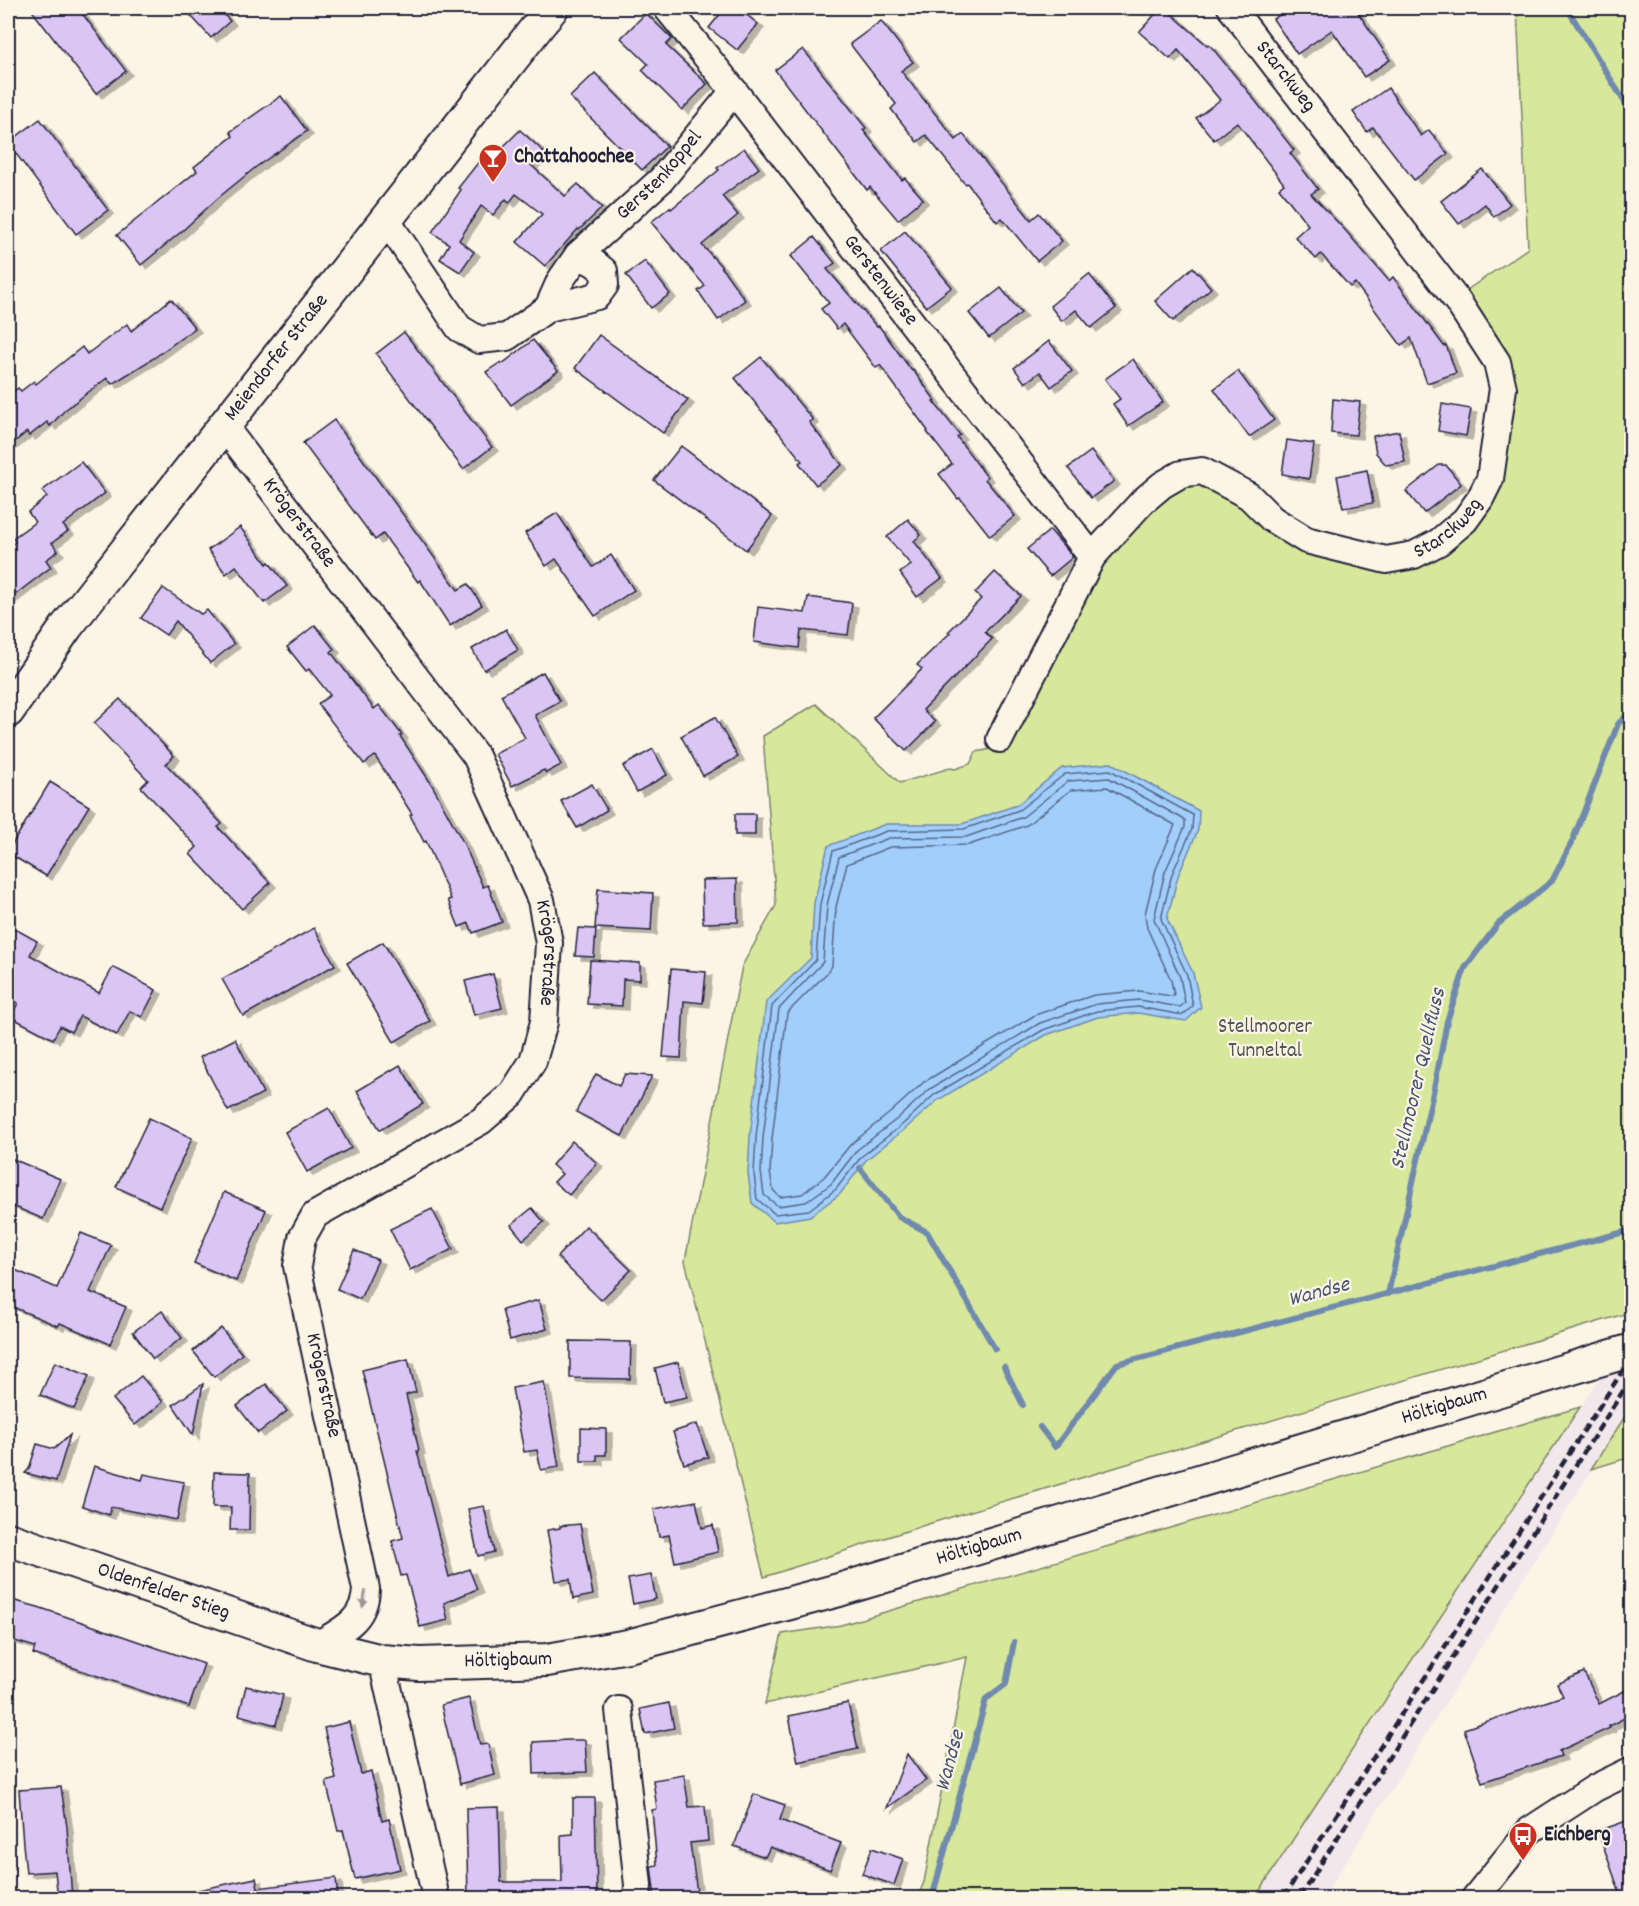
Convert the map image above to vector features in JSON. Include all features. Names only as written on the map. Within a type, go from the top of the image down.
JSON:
[{"type":"main road","name":"Meiendorfer Straße","points":[[8,711],[67,626],[552,8]]},
{"type":"main road","name":"Höltigbaum","points":[[317,1645],[382,1661],[419,1664],[546,1660],[628,1646],[839,1590],[1632,1350]]},
{"type":"main road","name":"Oldenfelder Stieg","points":[[8,1539],[317,1645]]},
{"type":"street","name":"Gerstenwiese","points":[[667,8],[734,91],[1092,557]]},
{"type":"street","name":"Starckweg","points":[[1000,739],[1092,557],[1143,501],[1180,474],[1202,471],[1249,496],[1272,519],[1306,540],[1386,560],[1414,555],[1439,542],[1465,520],[1480,500],[1490,478],[1503,388],[1497,362],[1458,303],[1231,8]]},
{"type":"street","name":"Gerstenkoppel","points":[[548,308],[560,280],[578,255],[661,180],[734,91]]},
{"type":"street","points":[[385,218],[459,328],[479,340],[507,337],[548,308],[597,296],[605,285],[604,271],[578,255]]},
{"type":"street","name":"Krögerstraße","points":[[223,425],[476,756],[541,900],[549,943],[544,1022],[533,1061],[512,1094],[478,1123],[315,1215],[302,1238],[297,1266],[366,1589],[363,1608],[346,1628],[317,1645]]},
{"type":"street","points":[[382,1661],[436,1899]]},
{"type":"street","points":[[619,1710],[638,1885],[637,1899]]},
{"type":"street","points":[[1475,1899],[1529,1831],[1595,1788],[1632,1770]]},
{"type":"shaded area","points":[[1631,1331],[1631,1407],[1323,1898],[1255,1898],[1309,1815]]},
{"type":"green space","name":"Stellmoorer Tunneltal","points":[[1517,8],[1631,8],[1631,1312],[925,1525],[764,1577],[685,1261],[742,966],[776,905],[763,736],[816,704],[900,783],[970,764],[976,752],[1002,747],[1103,561],[1174,484],[1203,478],[1295,542],[1442,550],[1509,437],[1464,292],[1528,248]]},
{"type":"green space","points":[[1580,1407],[1255,1898],[917,1898],[924,1882],[967,1657],[765,1704],[782,1634],[841,1625]]},
{"type":"green space","points":[[1631,1407],[1631,1457],[1591,1469]]},
{"type":"water","points":[[1111,763],[1199,811],[1198,830],[1178,876],[1167,919],[1193,973],[1201,1007],[1186,1021],[1138,1013],[1098,1017],[1046,1035],[938,1100],[866,1160],[840,1194],[810,1216],[775,1222],[752,1203],[748,1173],[750,1136],[766,1002],[811,958],[814,903],[828,846],[886,824],[962,824],[1017,805],[1062,768]]},
{"type":"building","points":[[30,8],[78,8],[126,71],[96,94]]},
{"type":"building","points":[[184,8],[218,8],[230,21],[211,38]]},
{"type":"building","points":[[725,8],[738,8],[758,24],[737,50],[709,28]]},
{"type":"building","points":[[1161,8],[1165,8],[1208,46],[1209,44],[1246,89],[1294,150],[1290,153],[1318,189],[1311,194],[1389,281],[1393,277],[1444,346],[1446,345],[1456,373],[1427,383],[1411,338],[1401,345],[1355,283],[1350,287],[1321,254],[1316,259],[1295,237],[1308,225],[1279,188],[1284,184],[1237,122],[1214,140],[1196,118],[1220,100],[1178,50],[1170,59],[1139,32]]},
{"type":"building","points":[[1290,8],[1355,8],[1390,60],[1364,77],[1332,30],[1297,54],[1273,19]]},
{"type":"building","points":[[646,13],[672,39],[666,45],[707,84],[682,110],[642,70],[648,64],[621,38]]},
{"type":"building","points":[[881,21],[913,62],[901,71],[956,140],[963,134],[1031,220],[1039,213],[1062,241],[1037,261],[1002,218],[997,222],[926,135],[917,142],[891,109],[896,104],[850,44]]},
{"type":"building","points":[[803,49],[866,128],[863,130],[902,180],[905,178],[923,199],[898,220],[870,187],[867,190],[775,70]]},
{"type":"building","points":[[595,73],[667,146],[642,170],[570,97]]},
{"type":"building","points":[[1388,88],[1421,136],[1429,130],[1448,154],[1414,180],[1373,127],[1367,132],[1353,112]]},
{"type":"building","points":[[281,96],[307,131],[256,167],[141,265],[117,235],[197,171],[194,167],[233,136],[230,132]]},
{"type":"building","points":[[40,119],[108,210],[76,234],[8,143]]},
{"type":"building","points":[[520,130],[544,152],[531,165],[565,196],[578,184],[602,208],[578,229],[545,266],[517,242],[542,214],[516,194],[509,203],[506,199],[493,215],[481,206],[459,240],[474,252],[460,272],[440,259],[449,244],[432,232],[461,190],[458,188],[481,159],[487,163]]},
{"type":"building","points":[[744,148],[759,168],[722,196],[738,215],[702,245],[720,265],[745,300],[718,320],[698,291],[705,286],[651,222],[670,207],[671,209],[719,170],[717,168]]},
{"type":"building","points":[[1482,169],[1510,204],[1494,217],[1485,204],[1459,224],[1441,201]]},
{"type":"building","points":[[905,231],[952,287],[926,307],[881,251]]},
{"type":"building","points":[[814,237],[835,263],[827,269],[877,327],[879,326],[913,370],[935,400],[933,401],[960,435],[957,437],[987,477],[985,479],[1015,516],[990,536],[939,474],[952,464],[880,365],[876,368],[843,324],[837,329],[821,309],[829,303],[791,256]]},
{"type":"building","points":[[645,261],[670,294],[651,308],[626,275]]},
{"type":"building","points":[[1193,267],[1211,288],[1173,321],[1155,301]]},
{"type":"building","points":[[1089,274],[1116,308],[1091,328],[1076,310],[1062,321],[1050,306]]},
{"type":"building","points":[[1001,288],[1021,313],[989,338],[969,313]]},
{"type":"building","points":[[171,299],[195,328],[154,358],[112,384],[107,378],[65,410],[50,426],[47,422],[29,436],[27,432],[8,447],[8,396],[18,388],[21,391],[34,381],[36,384],[82,347],[87,354],[127,324],[131,331]]},
{"type":"building","points":[[404,332],[492,447],[463,469],[376,354]]},
{"type":"building","points":[[599,335],[688,400],[663,433],[575,368]]},
{"type":"building","points":[[533,340],[558,371],[511,405],[486,372],[501,362],[502,364]]},
{"type":"building","points":[[1049,341],[1072,371],[1051,387],[1040,372],[1025,383],[1014,368]]},
{"type":"building","points":[[761,357],[813,420],[809,422],[842,465],[816,485],[799,463],[802,461],[735,378]]},
{"type":"building","points":[[1133,359],[1163,402],[1128,426],[1113,404],[1120,399],[1105,379]]},
{"type":"building","points":[[1238,371],[1274,420],[1249,437],[1214,389]]},
{"type":"building","points":[[1333,399],[1360,402],[1356,435],[1331,433]]},
{"type":"building","points":[[1442,404],[1471,409],[1466,436],[1438,431]]},
{"type":"building","points":[[334,420],[458,590],[468,584],[482,605],[450,626],[420,580],[418,582],[383,534],[375,540],[303,443]]},
{"type":"building","points":[[1399,431],[1405,462],[1386,465],[1376,453],[1373,436]]},
{"type":"building","points":[[1287,440],[1314,444],[1309,479],[1282,474]]},
{"type":"building","points":[[681,446],[772,516],[746,550],[654,480]]},
{"type":"building","points":[[1091,451],[1114,481],[1091,498],[1068,468]]},
{"type":"building","points":[[81,462],[105,493],[63,525],[68,531],[52,543],[58,551],[46,560],[51,567],[8,600],[8,548],[15,542],[13,538],[35,522],[28,512],[47,497],[42,491]]},
{"type":"building","points":[[1439,465],[1446,465],[1461,484],[1424,513],[1406,491]]},
{"type":"building","points":[[1367,470],[1373,503],[1343,508],[1337,476]]},
{"type":"building","points":[[557,513],[593,567],[611,555],[634,590],[595,616],[556,559],[546,566],[525,533]]},
{"type":"building","points":[[908,519],[921,535],[914,541],[942,578],[917,597],[900,573],[911,565],[887,537]]},
{"type":"building","points":[[240,527],[267,564],[269,562],[287,586],[264,603],[236,566],[226,574],[208,550]]},
{"type":"building","points":[[1050,530],[1073,557],[1050,576],[1027,549]]},
{"type":"building","points":[[995,572],[1021,596],[985,632],[992,639],[923,710],[935,722],[906,751],[873,718],[922,669],[917,665],[981,599],[975,593]]},
{"type":"building","points":[[163,588],[201,614],[207,610],[234,644],[210,663],[176,621],[166,635],[141,618]]},
{"type":"building","points":[[808,597],[852,603],[848,635],[801,630],[799,648],[754,642],[758,607],[805,613]]},
{"type":"building","points":[[315,625],[334,649],[331,652],[374,709],[379,705],[402,735],[400,736],[432,785],[464,844],[483,887],[488,885],[502,922],[473,933],[469,923],[459,927],[448,900],[451,899],[426,841],[424,842],[410,815],[412,814],[375,756],[364,764],[318,704],[330,695],[309,669],[306,671],[287,647]]},
{"type":"building","points":[[506,629],[518,650],[484,670],[472,649]]},
{"type":"building","points":[[543,672],[560,701],[535,715],[561,765],[546,773],[544,770],[512,786],[495,754],[525,738],[501,695]]},
{"type":"building","points":[[120,699],[174,756],[166,764],[222,824],[218,827],[270,883],[242,909],[190,854],[197,847],[141,787],[148,780],[94,723]]},
{"type":"building","points":[[715,717],[738,757],[703,776],[681,736]]},
{"type":"building","points":[[653,749],[667,775],[637,792],[623,766]]},
{"type":"building","points":[[50,782],[89,806],[46,876],[8,851]]},
{"type":"building","points":[[592,784],[607,810],[577,828],[561,801]]},
{"type":"building","points":[[735,814],[755,814],[755,835],[735,835]]},
{"type":"building","points":[[737,879],[738,922],[703,923],[702,880]]},
{"type":"building","points":[[598,889],[653,893],[651,931],[595,928]]},
{"type":"building","points":[[8,925],[37,941],[30,955],[99,993],[113,967],[156,990],[142,1017],[130,1011],[117,1035],[80,1016],[71,1032],[60,1026],[53,1039],[11,1017],[18,1003],[8,998]]},
{"type":"building","points":[[314,928],[335,965],[243,1016],[222,979]]},
{"type":"building","points":[[578,928],[596,929],[594,957],[575,956]]},
{"type":"building","points":[[383,942],[430,1021],[394,1042],[347,963]]},
{"type":"building","points":[[590,960],[640,963],[640,980],[623,979],[622,1006],[587,1004]]},
{"type":"building","points":[[671,969],[706,972],[703,1003],[684,1001],[681,1058],[663,1057]]},
{"type":"building","points":[[493,974],[502,1008],[474,1015],[465,981]]},
{"type":"building","points":[[235,1039],[263,1093],[228,1111],[200,1057]]},
{"type":"building","points":[[400,1065],[423,1104],[380,1130],[357,1091]]},
{"type":"building","points":[[596,1074],[619,1086],[625,1074],[652,1076],[622,1136],[576,1112]]},
{"type":"building","points":[[329,1108],[351,1148],[307,1172],[285,1132]]},
{"type":"building","points":[[149,1118],[192,1138],[160,1207],[116,1187]]},
{"type":"building","points":[[572,1141],[597,1163],[569,1195],[554,1182],[562,1174],[552,1165]]},
{"type":"building","points":[[8,1157],[60,1179],[43,1219],[8,1204]]},
{"type":"building","points":[[224,1192],[266,1210],[236,1281],[194,1263]]},
{"type":"building","points":[[532,1208],[544,1222],[523,1240],[511,1225]]},
{"type":"building","points":[[432,1209],[453,1249],[410,1270],[390,1229]]},
{"type":"building","points":[[586,1226],[631,1270],[601,1300],[557,1257]]},
{"type":"building","points":[[81,1233],[111,1245],[90,1292],[126,1307],[110,1344],[8,1305],[8,1267],[57,1288]]},
{"type":"building","points":[[354,1250],[378,1260],[360,1299],[337,1289]]},
{"type":"building","points":[[539,1300],[547,1329],[510,1340],[502,1310]]},
{"type":"building","points":[[162,1311],[182,1338],[153,1359],[133,1332]]},
{"type":"building","points":[[221,1328],[242,1354],[214,1377],[193,1351]]},
{"type":"building","points":[[570,1341],[631,1342],[630,1379],[570,1378]]},
{"type":"building","points":[[408,1359],[416,1392],[406,1395],[419,1450],[417,1451],[449,1577],[469,1569],[477,1589],[444,1603],[448,1620],[420,1627],[406,1575],[401,1576],[392,1541],[403,1538],[362,1370]]},
{"type":"building","points":[[55,1362],[89,1376],[74,1409],[40,1395]]},
{"type":"building","points":[[678,1362],[687,1397],[663,1402],[655,1368]]},
{"type":"building","points":[[141,1376],[163,1402],[135,1425],[113,1399]]},
{"type":"building","points":[[544,1382],[559,1467],[541,1470],[537,1450],[524,1452],[512,1388]]},
{"type":"building","points":[[203,1384],[193,1435],[173,1405]]},
{"type":"building","points":[[266,1384],[287,1411],[258,1433],[237,1406]]},
{"type":"building","points":[[697,1424],[708,1457],[684,1464],[673,1432]]},
{"type":"building","points":[[581,1428],[606,1429],[606,1455],[597,1455],[597,1461],[581,1461]]},
{"type":"building","points":[[70,1435],[56,1481],[25,1473],[29,1469],[37,1444],[54,1449]]},
{"type":"building","points":[[94,1466],[142,1480],[144,1474],[184,1482],[177,1520],[111,1507],[109,1515],[82,1506]]},
{"type":"building","points":[[214,1472],[250,1473],[249,1530],[230,1530],[231,1507],[213,1507]]},
{"type":"building","points":[[696,1501],[702,1528],[713,1525],[718,1552],[675,1562],[669,1535],[659,1537],[654,1509]]},
{"type":"building","points":[[484,1506],[494,1552],[478,1556],[468,1509]]},
{"type":"building","points":[[580,1524],[593,1595],[573,1599],[570,1579],[556,1581],[547,1530]]},
{"type":"building","points":[[651,1575],[656,1599],[633,1604],[628,1579]]},
{"type":"building","points":[[8,1599],[38,1607],[204,1664],[189,1707],[33,1654],[35,1647],[8,1639]]},
{"type":"building","points":[[1584,1672],[1599,1704],[1632,1687],[1632,1714],[1609,1726],[1610,1728],[1559,1751],[1561,1756],[1482,1782],[1464,1729],[1563,1696],[1557,1684]]},
{"type":"building","points":[[246,1686],[283,1695],[276,1725],[239,1715]]},
{"type":"building","points":[[469,1698],[480,1745],[488,1744],[495,1775],[460,1784],[441,1705]]},
{"type":"building","points":[[669,1703],[674,1728],[645,1734],[640,1709]]},
{"type":"building","points":[[848,1703],[858,1749],[798,1762],[789,1716]]},
{"type":"building","points":[[349,1722],[361,1774],[371,1771],[382,1821],[389,1819],[400,1869],[355,1879],[343,1830],[338,1831],[326,1782],[336,1779],[324,1728]]},
{"type":"building","points":[[585,1740],[587,1772],[534,1774],[533,1742]]},
{"type":"building","points":[[907,1754],[926,1780],[887,1808]]},
{"type":"building","points":[[684,1775],[689,1807],[705,1806],[708,1841],[690,1843],[698,1899],[655,1899],[651,1866],[657,1865],[652,1810],[657,1809],[653,1780]]},
{"type":"building","points":[[61,1787],[67,1827],[72,1899],[58,1899],[55,1871],[26,1873],[23,1844],[19,1790]]},
{"type":"building","points":[[754,1794],[785,1805],[780,1820],[841,1843],[830,1870],[770,1847],[765,1857],[734,1846]]},
{"type":"building","points":[[573,1798],[595,1798],[597,1899],[468,1899],[466,1808],[499,1807],[501,1882],[562,1882],[561,1835],[573,1834]]},
{"type":"building","points":[[1632,1819],[1632,1899],[1622,1899],[1598,1831]]},
{"type":"building","points":[[872,1848],[903,1859],[894,1885],[862,1874]]},
{"type":"building","points":[[256,1878],[258,1888],[336,1878],[338,1899],[193,1899],[193,1891]]},
{"type":"waterway","name":"Stellmoorer Quellfluss","points":[[1567,8],[1632,114]]},
{"type":"waterway","name":"Stellmoorer Quellfluss","points":[[1388,1294],[1447,1021],[1465,968],[1498,924],[1552,881],[1572,842],[1618,724],[1632,710]]},
{"type":"waterway","points":[[860,1168],[899,1217],[927,1232],[995,1349]]},
{"type":"waterway","name":"Wandse","points":[[1040,1427],[1055,1447],[1117,1364],[1632,1230]]},
{"type":"waterway","points":[[1004,1367],[1023,1405]]},
{"type":"waterway","name":"Wandse","points":[[932,1898],[986,1699],[1006,1684],[1014,1642]]},
{"type":"railway","points":[[1283,1898],[1632,1356]]},
{"type":"railway","points":[[1299,1898],[1632,1377]]},
{"type":"place","name":"Chattahoochee","points":[[493,184]]},
{"type":"place","name":"Eichberg","points":[[1523,1862]]}]
